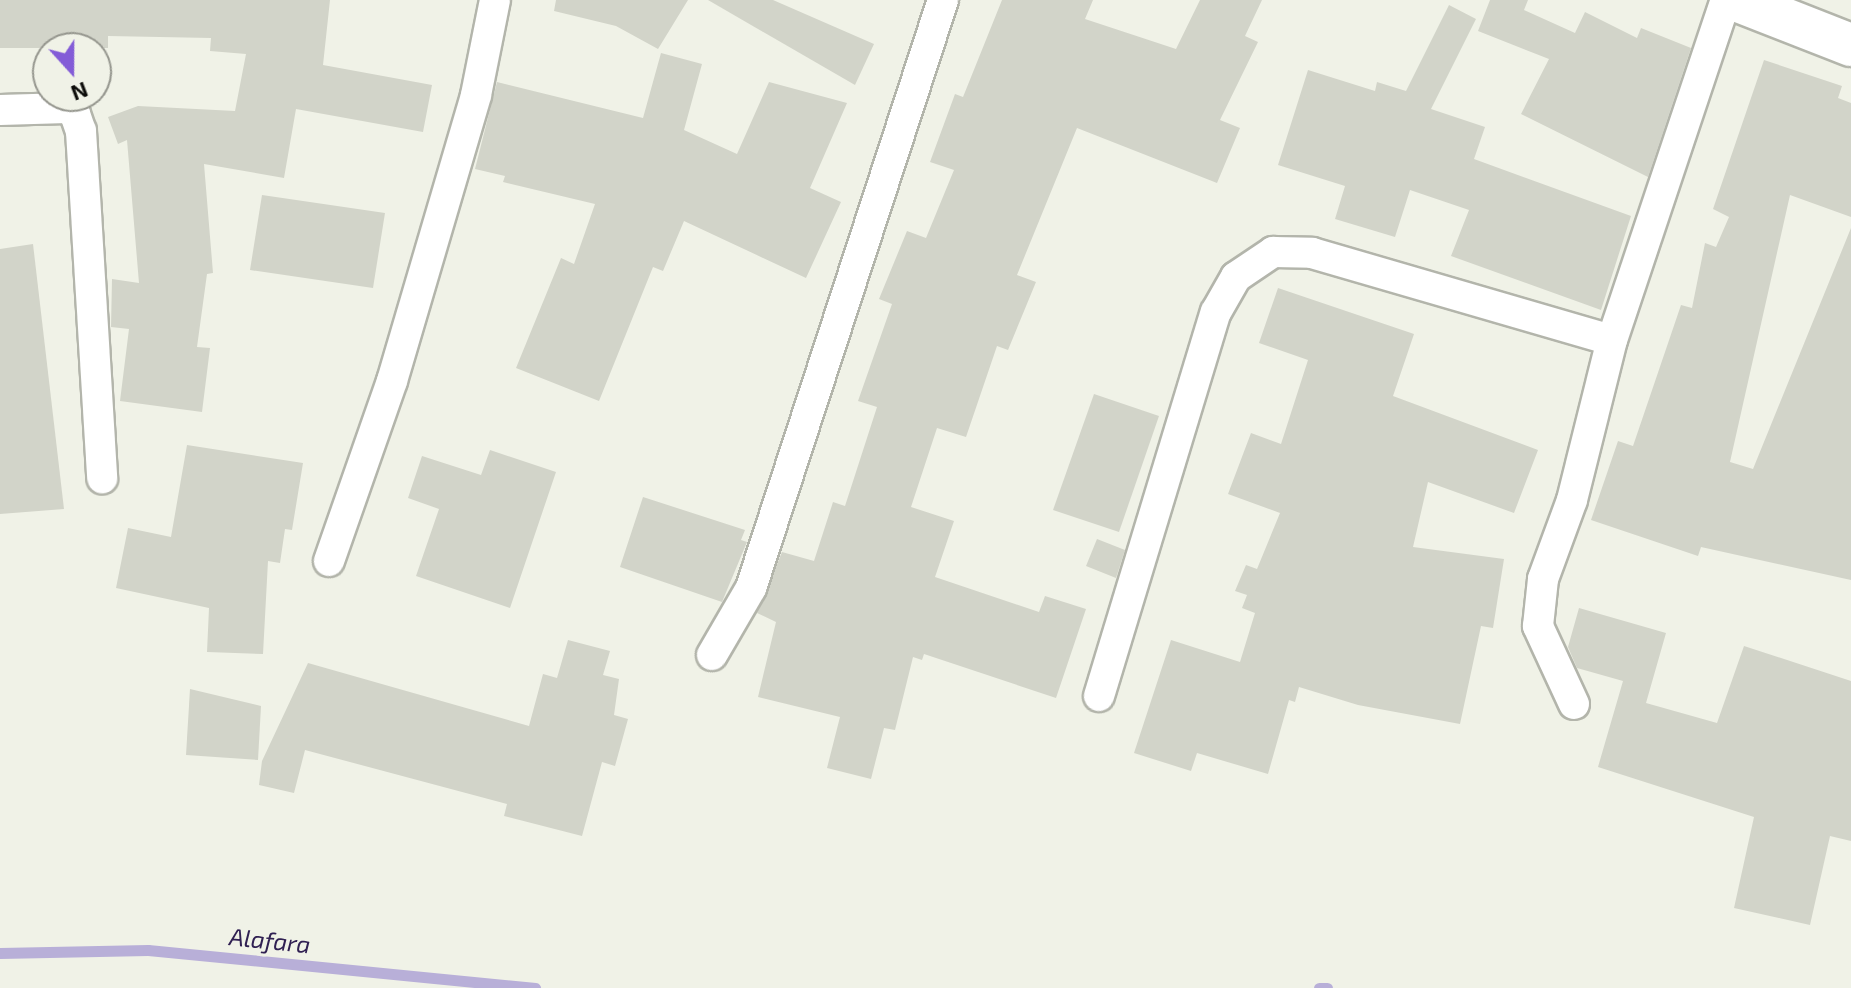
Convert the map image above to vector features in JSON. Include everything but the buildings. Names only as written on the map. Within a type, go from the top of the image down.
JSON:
[{"type":"street","points":[[329,561],[392,381],[476,95],[495,0]]},
{"type":"street","points":[[712,655],[751,588],[943,0]]},
{"type":"street","points":[[1574,704],[1542,640],[1538,609],[1572,500],[1612,340],[1726,0]]},
{"type":"street","points":[[1736,0],[1846,32]]},
{"type":"street","points":[[0,110],[67,108],[75,114],[81,131],[102,478]]},
{"type":"street","points":[[1099,696],[1216,312],[1236,277],[1273,252],[1312,253],[1612,340]]},
{"type":"waterway","name":"Alafara","points":[[0,953],[148,950],[535,988]]},
{"type":"waterway","name":"Alafara","points":[[1319,988],[1327,988]]}]
